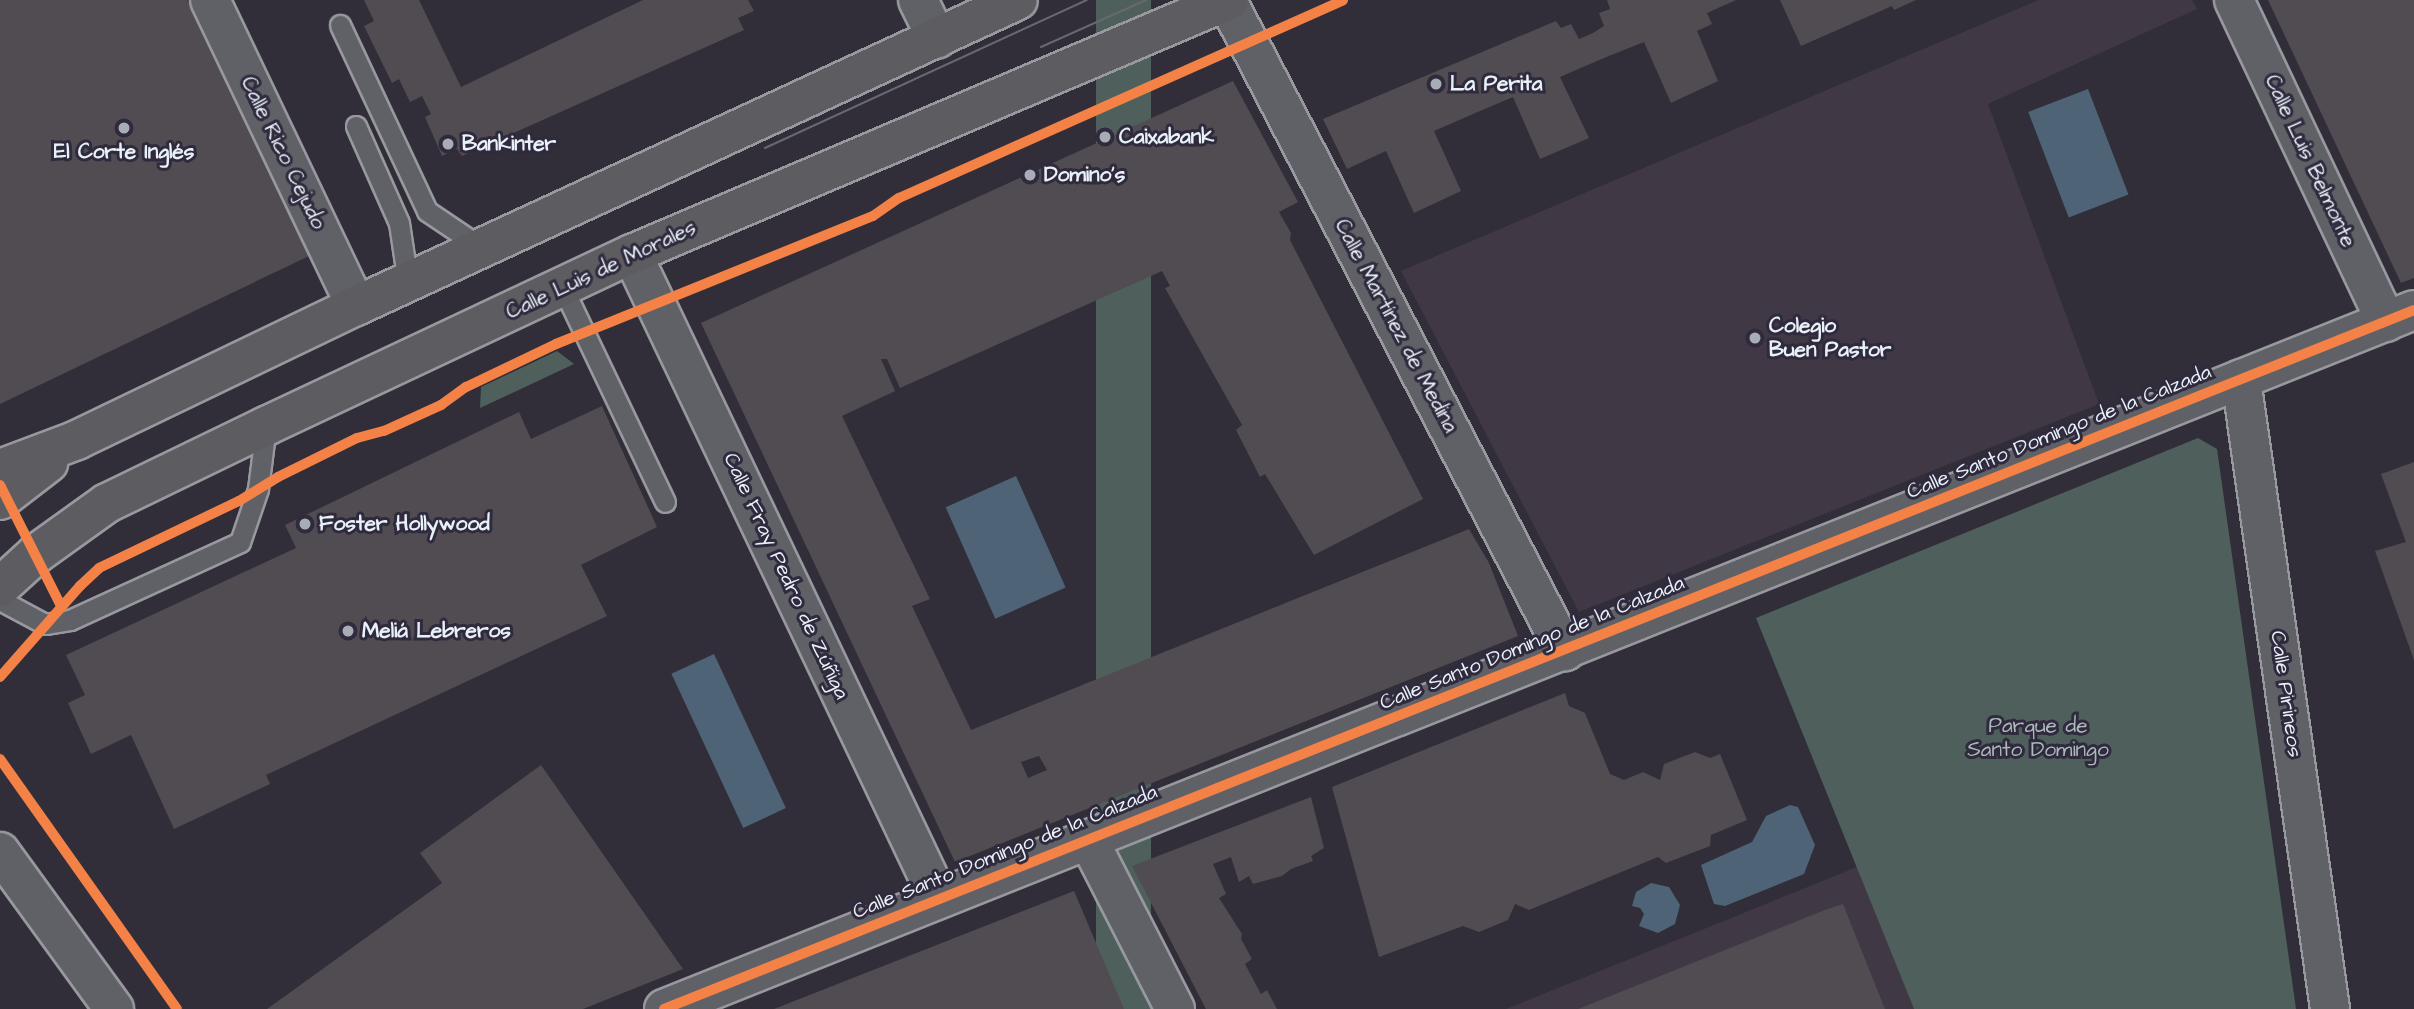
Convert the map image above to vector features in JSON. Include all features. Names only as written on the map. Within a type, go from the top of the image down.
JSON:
[{"type":"main road","points":[[0,469],[77,440],[356,306],[1018,0]]},
{"type":"main road","name":"Calle Luis de Morales","points":[[0,587],[36,554],[107,503],[266,426],[632,254],[1228,0]]},
{"type":"main road","points":[[0,500],[77,440]]},
{"type":"street","name":"Calle Rico Cejudo","points":[[210,0],[356,306]]},
{"type":"street","points":[[918,0],[937,39]]},
{"type":"street","name":"Calle Martínez de Medina","points":[[1228,0],[1565,651]]},
{"type":"street","name":"Calle Luis Belmonte","points":[[2234,0],[2400,316]]},
{"type":"street","name":"Calle Fray Pedro de Zúñiga","points":[[632,254],[939,899]]},
{"type":"street","name":"Calle Santo Domingo de la Calzada","points":[[664,1009],[2400,316]]},
{"type":"street","name":"Calle Pirineos","points":[[2242,379],[2330,1009]]},
{"type":"street","points":[[1088,839],[1175,1009]]},
{"type":"street","points":[[0,852],[114,1009]]},
{"type":"lane","points":[[340,24],[427,211],[482,248]]},
{"type":"lane","points":[[356,126],[400,223],[408,283]]},
{"type":"lane","points":[[562,286],[666,502]]},
{"type":"lane","points":[[0,600],[45,624],[70,620],[240,542],[258,489],[266,426]]},
{"type":"shaded area","name":"Colegio Buen Pastor","points":[[2039,0],[2192,0],[2197,9],[1988,104],[2099,404],[1579,612],[1401,271]]},
{"type":"shaded area","points":[[1857,867],[1914,1009],[1506,1009]]},
{"type":"green space","points":[[1096,0],[1151,0],[1151,1009],[1096,1009]]},
{"type":"green space","points":[[557,351],[574,364],[480,408],[481,387]]},
{"type":"green space","name":"Parque de Santo Domingo","points":[[2198,438],[2217,449],[2296,1009],[1914,1009],[1756,618]]},
{"type":"water","points":[[2088,89],[2128,194],[2069,217],[2028,112]]},
{"type":"water","points":[[1016,476],[1066,587],[995,619],[946,507]]},
{"type":"water","points":[[714,654],[786,808],[743,828],[671,674]]},
{"type":"water","points":[[1790,805],[1798,807],[1815,845],[1804,874],[1725,906],[1714,904],[1701,865],[1752,842],[1766,816]]},
{"type":"water","points":[[1651,883],[1669,887],[1680,905],[1675,924],[1658,933],[1639,926],[1644,914],[1640,908],[1632,906],[1636,892]]},
{"type":"building","name":"El Corte Inglés","points":[[0,0],[187,0],[309,256],[0,404]]},
{"type":"building","points":[[364,0],[419,0],[461,87],[643,0],[748,0],[754,11],[738,18],[744,30],[462,156],[457,149],[442,156],[425,117],[431,114],[422,96],[410,102],[399,79],[392,83],[364,26],[374,21]]},
{"type":"building","points":[[1607,0],[1736,0],[1707,13],[1712,24],[1697,31],[1718,81],[1671,103],[1644,42],[1560,77],[1589,138],[1540,159],[1513,97],[1473,114],[1434,131],[1461,191],[1414,213],[1386,151],[1347,169],[1323,119],[1556,21],[1561,28],[1571,24],[1579,39],[1604,26],[1599,13],[1610,9]]},
{"type":"building","points":[[1780,0],[1916,0],[1894,10],[1892,6],[1801,46]]},
{"type":"building","points":[[2268,0],[2414,0],[2414,278],[2401,283]]},
{"type":"building","points":[[1233,81],[1298,202],[1279,212],[1291,233],[1290,240],[1423,499],[1314,555],[1265,474],[1260,477],[1236,430],[1242,425],[1165,288],[1170,286],[1162,271],[900,388],[887,359],[881,359],[895,391],[842,416],[930,599],[912,606],[971,730],[1469,529],[1489,563],[1518,636],[955,862],[701,323]],"holes":[[[1039,756],[1047,770],[1028,778],[1021,762]]]},
{"type":"building","name":"Meliá Lebreros","points":[[602,406],[657,527],[581,565],[607,616],[266,775],[270,784],[174,829],[131,735],[91,754],[68,703],[85,695],[66,655],[296,548],[285,525],[519,412],[531,439]]},
{"type":"building","points":[[2414,462],[2414,660],[2375,551],[2406,542],[2381,474]]},
{"type":"building","points":[[1565,693],[1569,706],[1585,713],[1610,774],[1624,780],[1643,772],[1660,780],[1664,764],[1695,752],[1710,758],[1720,754],[1747,820],[1711,835],[1710,846],[1666,863],[1658,857],[1529,910],[1515,904],[1508,920],[1479,932],[1463,926],[1379,957],[1332,787]]},
{"type":"building","points":[[541,765],[683,969],[583,1009],[267,1009],[442,883],[420,853]]},
{"type":"building","points":[[1311,797],[1324,848],[1311,856],[1313,861],[1291,869],[1282,876],[1253,884],[1249,876],[1239,882],[1231,857],[1213,864],[1226,894],[1219,898],[1242,934],[1241,939],[1252,959],[1245,964],[1261,994],[1267,990],[1277,1009],[1206,1009],[1132,866]]},
{"type":"building","points":[[1074,891],[1124,1009],[774,1009]]},
{"type":"building","points":[[1843,904],[1885,1009],[1578,1009],[1825,910]]},
{"type":"tram line","points":[[765,148],[1087,0]]},
{"type":"tram line","points":[[1041,47],[1146,0]]},
{"type":"cycle path","points":[[0,677],[99,568],[239,501],[278,477],[357,438],[384,431],[441,405],[466,387],[556,344],[873,216],[899,198],[1343,0]]},
{"type":"cycle path","points":[[664,1009],[2414,310]]},
{"type":"cycle path","points":[[0,485],[61,606]]},
{"type":"cycle path","points":[[0,759],[177,1009]]},
{"type":"place","name":"La Perita","points":[[1436,84]]},
{"type":"place","name":"El Corte Inglés","points":[[124,128]]},
{"type":"place","name":"Caixabank","points":[[1105,137]]},
{"type":"place","name":"Bankinter","points":[[448,144]]},
{"type":"place","name":"Domino's","points":[[1030,175]]},
{"type":"place","name":"Colegio Buen Pastor","points":[[1755,338]]},
{"type":"place","name":"Foster Hollywood","points":[[305,524]]},
{"type":"place","name":"Meliá Lebreros","points":[[348,631]]}]
